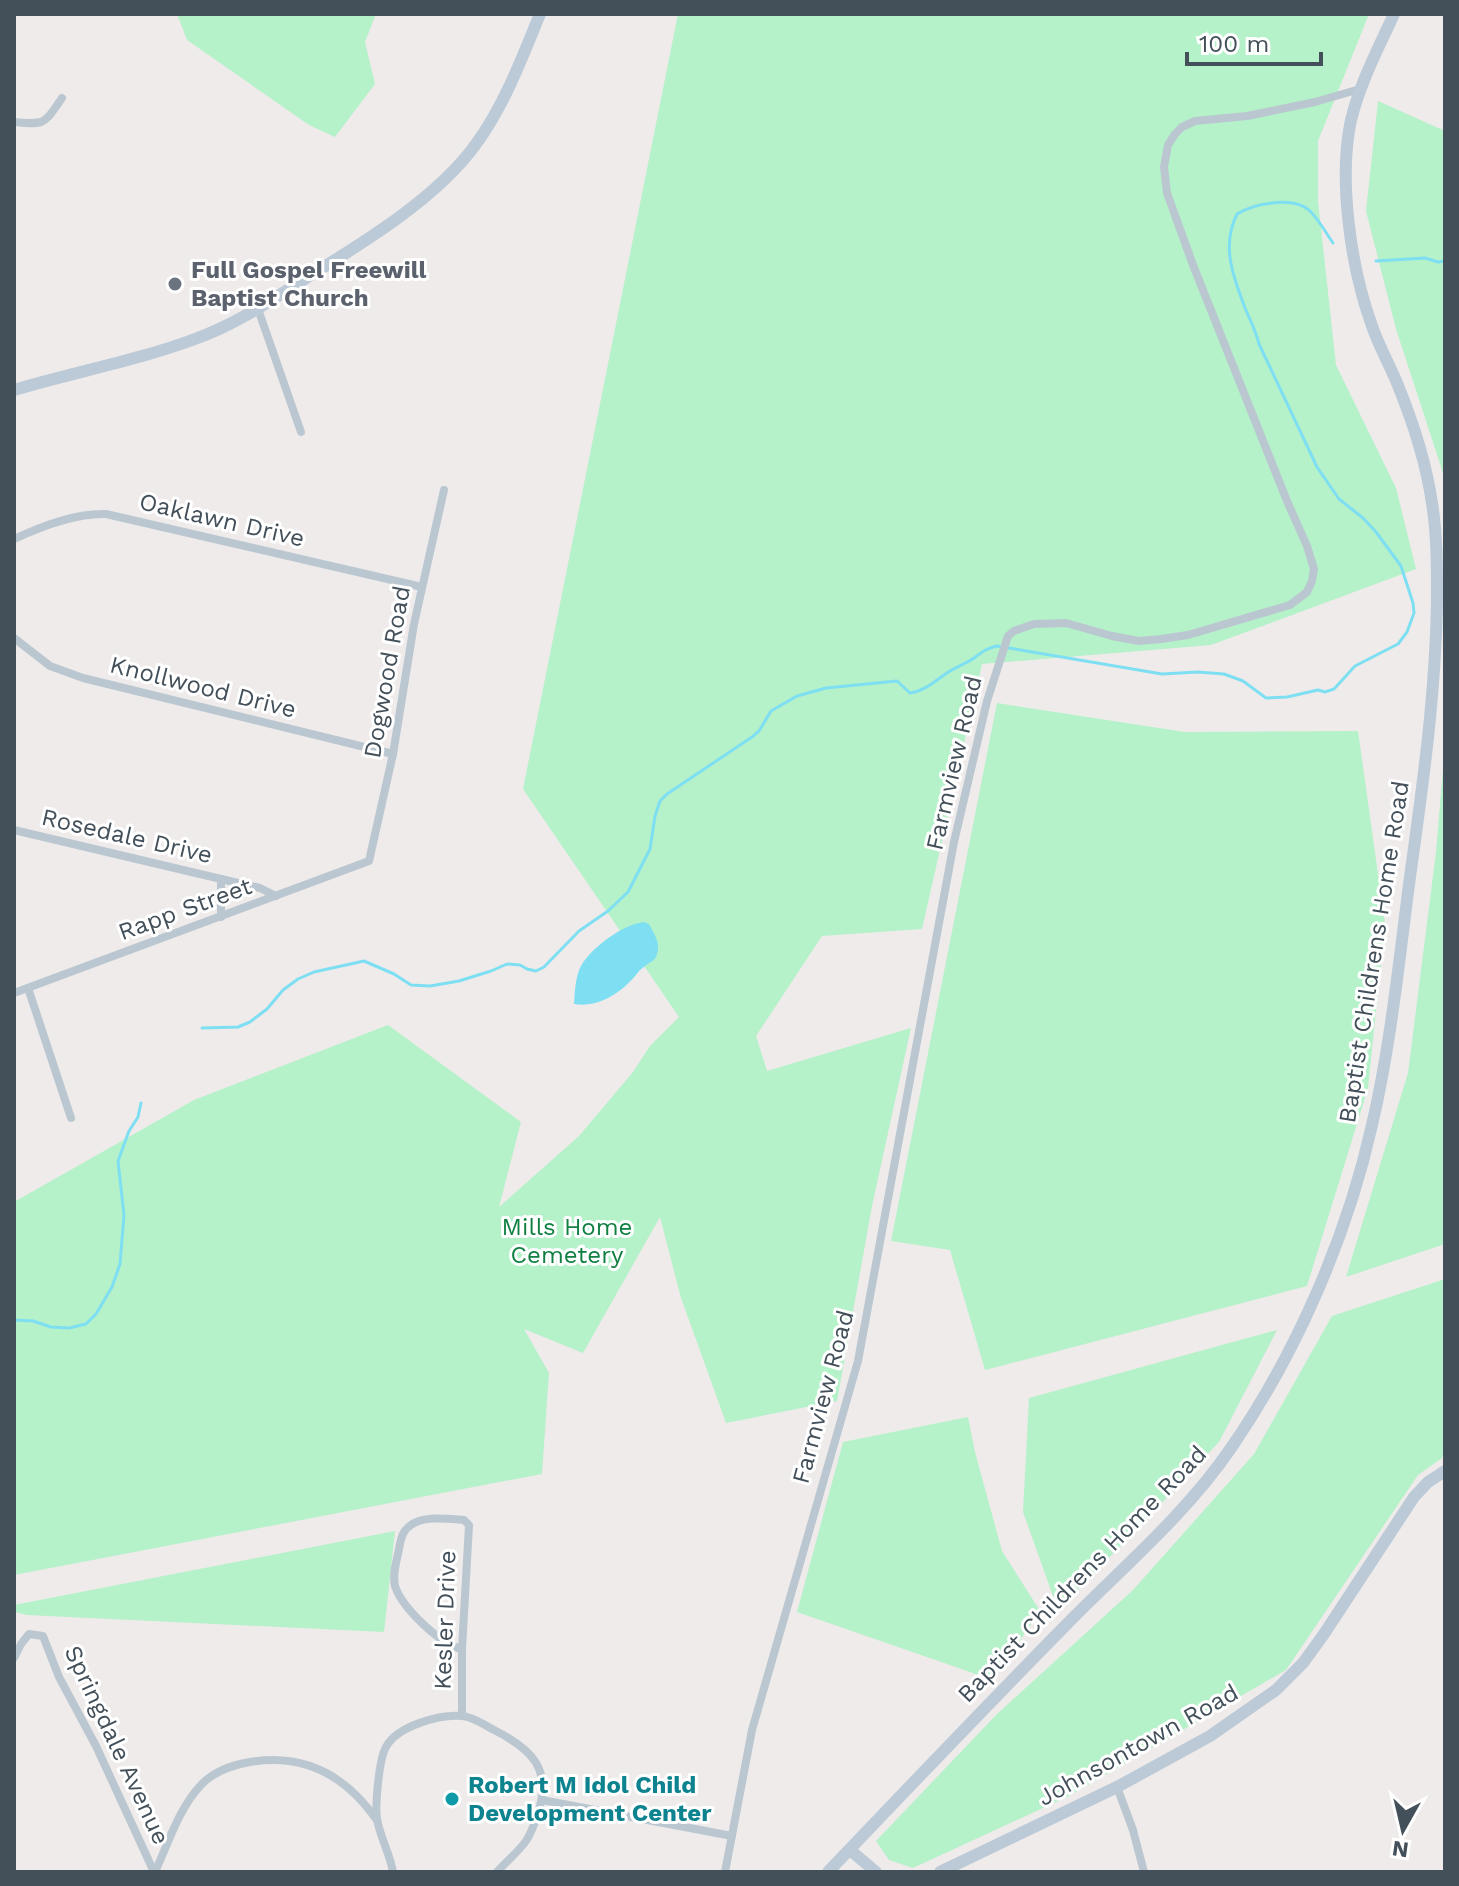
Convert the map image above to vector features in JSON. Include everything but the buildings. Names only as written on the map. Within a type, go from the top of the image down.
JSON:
[{"type":"street","points":[[14,390],[195,339],[258,309],[355,248],[428,194],[454,171],[477,144],[498,108],[540,14]]},
{"type":"street","name":"Baptist Childrens Home Road","points":[[828,1872],[1186,1504],[1229,1451],[1260,1403],[1301,1328],[1331,1257],[1356,1185],[1372,1125],[1388,1040],[1421,799],[1436,637],[1437,572],[1433,507],[1423,458],[1412,422],[1371,323],[1355,265],[1349,218],[1348,136],[1360,89],[1394,14]]},
{"type":"street","name":"Farmview Road","points":[[725,1872],[752,1730],[858,1361],[954,842],[987,701],[1004,644],[1014,631],[1034,624],[1066,623],[1139,641],[1188,635],[1290,605],[1307,592],[1312,581],[1314,569],[1307,546],[1167,193],[1164,167],[1168,145],[1182,127],[1195,121],[1247,116],[1360,89]]},
{"type":"street","points":[[14,122],[45,122],[62,98]]},
{"type":"street","points":[[258,309],[301,432]]},
{"type":"street","name":"Dogwood Road","points":[[369,861],[393,754],[414,624],[444,490]]},
{"type":"street","name":"Oaklawn Drive","points":[[14,539],[89,513],[106,514],[422,587]]},
{"type":"street","name":"Knollwood Drive","points":[[14,638],[50,666],[83,678],[393,754]]},
{"type":"street","name":"Rosedale Drive","points":[[14,830],[260,888],[276,896]]},
{"type":"street","name":"Rapp Street","points":[[14,993],[369,861]]},
{"type":"street","points":[[221,879],[221,917]]},
{"type":"street","points":[[28,988],[71,1118]]},
{"type":"street","name":"Johnsontown Road","points":[[940,1872],[1117,1787],[1246,1713],[1290,1678],[1324,1634],[1407,1505],[1428,1482],[1445,1471]]},
{"type":"street","name":"Kesler Drive","points":[[462,1649],[453,1647],[430,1631],[410,1610],[395,1585],[401,1539],[405,1530],[422,1520],[464,1520],[469,1525],[462,1649],[462,1716]]},
{"type":"street","name":"Springdale Avenue","points":[[14,1658],[29,1634],[43,1636],[59,1677],[96,1746],[155,1872]]},
{"type":"street","points":[[377,1819],[382,1758],[395,1735],[419,1723],[462,1716],[473,1719],[500,1733],[531,1756],[543,1775],[544,1788],[535,1824],[526,1841],[497,1872]]},
{"type":"street","points":[[155,1872],[178,1821],[200,1786],[214,1774],[236,1764],[284,1759],[326,1772],[364,1801],[377,1819],[393,1872]]},
{"type":"street","points":[[1117,1787],[1144,1872]]},
{"type":"street","points":[[542,1800],[732,1836]]},
{"type":"street","points":[[850,1850],[876,1872]]},
{"type":"green space","points":[[177,14],[376,14],[365,42],[375,84],[335,137],[309,125],[187,40]]},
{"type":"green space","name":"Mills Home Cemetery","points":[[678,14],[1369,14],[1318,141],[1318,201],[1336,365],[1396,488],[1416,569],[1211,645],[982,664],[922,929],[822,936],[756,1036],[767,1071],[911,1028],[872,1206],[837,1401],[726,1423],[681,1298],[660,1217],[583,1353],[524,1329],[549,1373],[542,1474],[14,1575],[14,1202],[194,1100],[388,1025],[521,1122],[499,1207],[579,1136],[633,1072],[650,1046],[679,1017],[523,789]]},
{"type":"green space","points":[[1378,101],[1445,131],[1445,479],[1396,329],[1366,211]]},
{"type":"green space","points":[[997,703],[1185,732],[1358,731],[1385,924],[1368,1088],[1307,1286],[985,1370],[950,1250],[891,1241]]},
{"type":"green space","points":[[1445,745],[1445,1244],[1346,1277],[1408,1073],[1436,852]]},
{"type":"green space","points":[[1445,1279],[1445,1443],[1442,1458],[1418,1475],[1286,1670],[1067,1797],[913,1868],[889,1860],[876,1841],[997,1714],[1133,1590],[1254,1454],[1332,1316]]},
{"type":"green space","points":[[1277,1330],[1219,1442],[1058,1610],[1023,1512],[1029,1398]]},
{"type":"green space","points":[[968,1417],[1002,1551],[1040,1611],[993,1680],[797,1612],[843,1442]]},
{"type":"green space","points":[[395,1531],[384,1632],[14,1612],[14,1605]]},
{"type":"water","points":[[644,922],[649,924],[658,942],[655,959],[608,998],[591,1004],[574,1004],[578,975],[586,959],[617,932]]},
{"type":"waterway","points":[[202,1028],[238,1027],[267,1009],[283,990],[298,979],[314,972],[364,961],[411,985],[430,986],[459,981],[507,964],[536,971],[544,967],[579,931],[608,911],[628,892],[650,849],[660,801],[752,737],[771,711],[797,696],[826,688],[897,681],[910,693],[916,692],[985,650],[997,646],[1162,674],[1224,674],[1243,681],[1266,698],[1334,689],[1355,666],[1398,644],[1407,632],[1414,613],[1413,603],[1401,566],[1376,532],[1339,499],[1317,467],[1259,344],[1236,284],[1229,249],[1237,214],[1254,207],[1285,202],[1310,211],[1333,243]]},
{"type":"waterway","points":[[1376,261],[1425,258],[1445,261]]},
{"type":"waterway","points":[[14,1320],[33,1321],[51,1327],[69,1328],[86,1324],[96,1314],[112,1287],[120,1264],[124,1215],[118,1161],[141,1103]]},
{"type":"place","name":"Full Gospel Freewill Baptist Church","points":[[175,284]]},
{"type":"place","name":"Robert M Idol Child Development Center","points":[[452,1799]]}]
